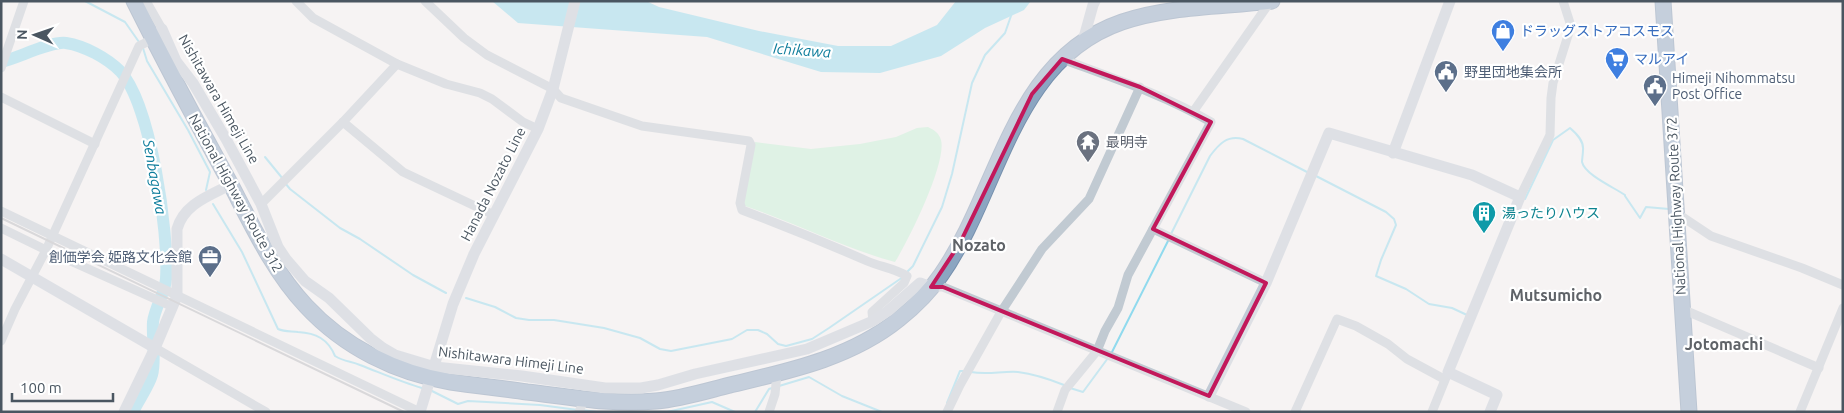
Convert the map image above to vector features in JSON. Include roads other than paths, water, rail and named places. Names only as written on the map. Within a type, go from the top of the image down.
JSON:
[{"type":"highway","name":"National Highway Route 312","points":[[134,1],[157,34],[230,185],[265,249],[304,305],[329,328],[356,347],[390,365],[433,372],[582,406],[672,399],[777,374],[837,355],[856,347],[880,333],[900,318],[940,276],[960,243],[1018,118],[1032,94],[1045,76],[1083,41],[1116,24],[1155,13],[1271,1]]},
{"type":"highway","name":"National Highway Route 372","points":[[1663,1],[1678,214],[1689,412]]},
{"type":"main road","name":"Hanada Nozato Line","points":[[420,412],[453,304],[474,254],[538,129],[554,86],[575,1]]},
{"type":"main road","points":[[1083,41],[1095,1]]},
{"type":"main road","points":[[1393,153],[1450,1]]},
{"type":"main road","name":"Nishitawara Himeji Line","points":[[157,34],[193,83],[226,139],[261,204],[278,247],[286,259],[305,281],[329,298],[383,348],[433,372],[522,376],[606,388],[641,388],[807,349],[873,321],[888,311],[920,283],[931,287]]},
{"type":"main road","points":[[1210,396],[1266,283],[1329,134],[1472,175],[1520,197],[1446,376],[1497,395],[1490,412]]},
{"type":"main road","points":[[124,412],[155,348],[172,302],[177,229],[180,219],[186,210],[230,185]]},
{"type":"main road","points":[[1,259],[155,348]]},
{"type":"street","points":[[1,68],[24,1]]},
{"type":"street","points":[[1,341],[31,276],[46,250],[139,46],[157,34],[146,1]]},
{"type":"street","points":[[296,1],[313,18],[397,64],[446,84],[480,93],[492,99],[523,122],[538,129]]},
{"type":"street","points":[[425,1],[464,38],[487,55],[554,86],[561,98],[642,126],[749,141],[751,145],[740,203],[742,210],[873,263],[897,270],[907,276],[904,282],[872,312],[873,321]]},
{"type":"street","points":[[1193,112],[1271,1]]},
{"type":"street","points":[[1520,197],[1550,135],[1553,83],[1571,26],[1563,1]]},
{"type":"street","points":[[1057,412],[1065,390],[1097,351],[1105,331],[1118,308],[1128,275],[1211,122],[1140,87],[1062,59]]},
{"type":"street","points":[[261,204],[343,122],[397,64]]},
{"type":"street","points":[[947,412],[960,385],[1002,312],[1048,241],[1090,199],[1140,87]]},
{"type":"street","points":[[1,97],[95,144]]},
{"type":"street","points":[[343,122],[403,172],[494,215]]},
{"type":"street","points":[[1,211],[155,285],[172,302]]},
{"type":"street","points":[[1678,214],[1711,236],[1802,268],[1843,285]]},
{"type":"street","points":[[1,228],[152,298],[172,302],[420,412]]},
{"type":"street","points":[[1153,228],[1266,283]]},
{"type":"street","points":[[931,287],[943,287],[1246,412]]},
{"type":"street","points":[[1800,412],[1843,308]]},
{"type":"street","points":[[1682,309],[1819,368]]},
{"type":"street","points":[[1295,412],[1337,318],[1356,326],[1388,344],[1407,359],[1446,376],[1432,412]]},
{"type":"street","points":[[155,348],[266,412]]},
{"type":"street","points":[[769,412],[775,394],[777,374]]},
{"type":"water","name":"Ichikawa","points":[[492,1],[646,1],[659,7],[759,31],[838,46],[891,46],[937,25],[956,1],[1031,1],[1024,10],[985,28],[941,56],[880,73],[821,72],[707,37],[518,23]]},
{"type":"waterway","points":[[85,1],[125,22],[139,42]]},
{"type":"waterway","points":[[906,273],[913,266],[942,207],[952,174],[972,83],[985,55],[1005,33],[1012,13]]},
{"type":"waterway","name":"Senbagawa","points":[[1,62],[60,43],[81,47],[102,57],[120,71],[131,88],[141,111],[156,170],[161,202],[166,279],[153,322],[154,363],[152,375],[133,412]]},
{"type":"waterway","points":[[143,48],[147,61],[188,130],[210,172],[206,190]]},
{"type":"waterway","points":[[1525,199],[1553,140],[1570,128],[1581,141],[1584,167],[1594,176],[1625,195],[1640,218],[1646,207],[1669,209]]},
{"type":"waterway","points":[[1171,234],[1210,156],[1220,144],[1228,139],[1243,139],[1307,172]]},
{"type":"waterway","points":[[265,157],[283,179]]},
{"type":"waterway","points":[[1316,176],[1386,212],[1394,219],[1396,225],[1376,276],[1406,289],[1429,304],[1452,308],[1467,315]]},
{"type":"waterway","points":[[285,183],[340,228],[360,239],[413,275],[446,293]]},
{"type":"waterway","points":[[213,204],[242,252],[278,329],[321,338],[329,345],[335,356],[339,358],[422,388]]},
{"type":"waterway","points":[[1112,352],[1168,241]]},
{"type":"waterway","points":[[466,298],[495,307],[516,318],[554,320],[604,328],[640,338],[660,349],[671,351],[732,339],[747,330],[758,330],[767,334],[778,344],[786,346],[812,339],[903,277]]},
{"type":"waterway","points":[[1070,388],[1083,392],[1108,358]]},
{"type":"waterway","points":[[947,403],[960,371],[963,371]]},
{"type":"waterway","points":[[971,372],[1018,372],[1064,385]]},
{"type":"waterway","points":[[779,386],[809,377],[842,396],[882,412]]},
{"type":"waterway","points":[[755,412],[769,389],[772,388]]},
{"type":"waterway","points":[[432,391],[458,404],[468,401],[540,405],[578,410]]},
{"type":"waterway","points":[[667,412],[712,402],[735,412]]},
{"type":"waterway","points":[[582,410],[597,412]]},
{"type":"railway","points":[[1,218],[404,412]]},
{"type":"place","name":"ドラッグストアコスモス","points":[[1503,52]]},
{"type":"place","name":"マルアイ","points":[[1617,80]]},
{"type":"place","name":"野里団地集会所","points":[[1446,93]]},
{"type":"place","name":"Himeji Nihommatsu Post Office","points":[[1655,107]]},
{"type":"place","name":"最明寺","points":[[1088,163]]},
{"type":"place","name":"湯ったりハウス","points":[[1484,234]]},
{"type":"place","name":"創価学会 姫路文化会館","points":[[210,278]]},
{"type":"district","name":"Nozato","points":[[979,245]]},
{"type":"district","name":"Mutsumicho","points":[[1556,295]]},
{"type":"district","name":"Jotomachi","points":[[1724,344]]}]
